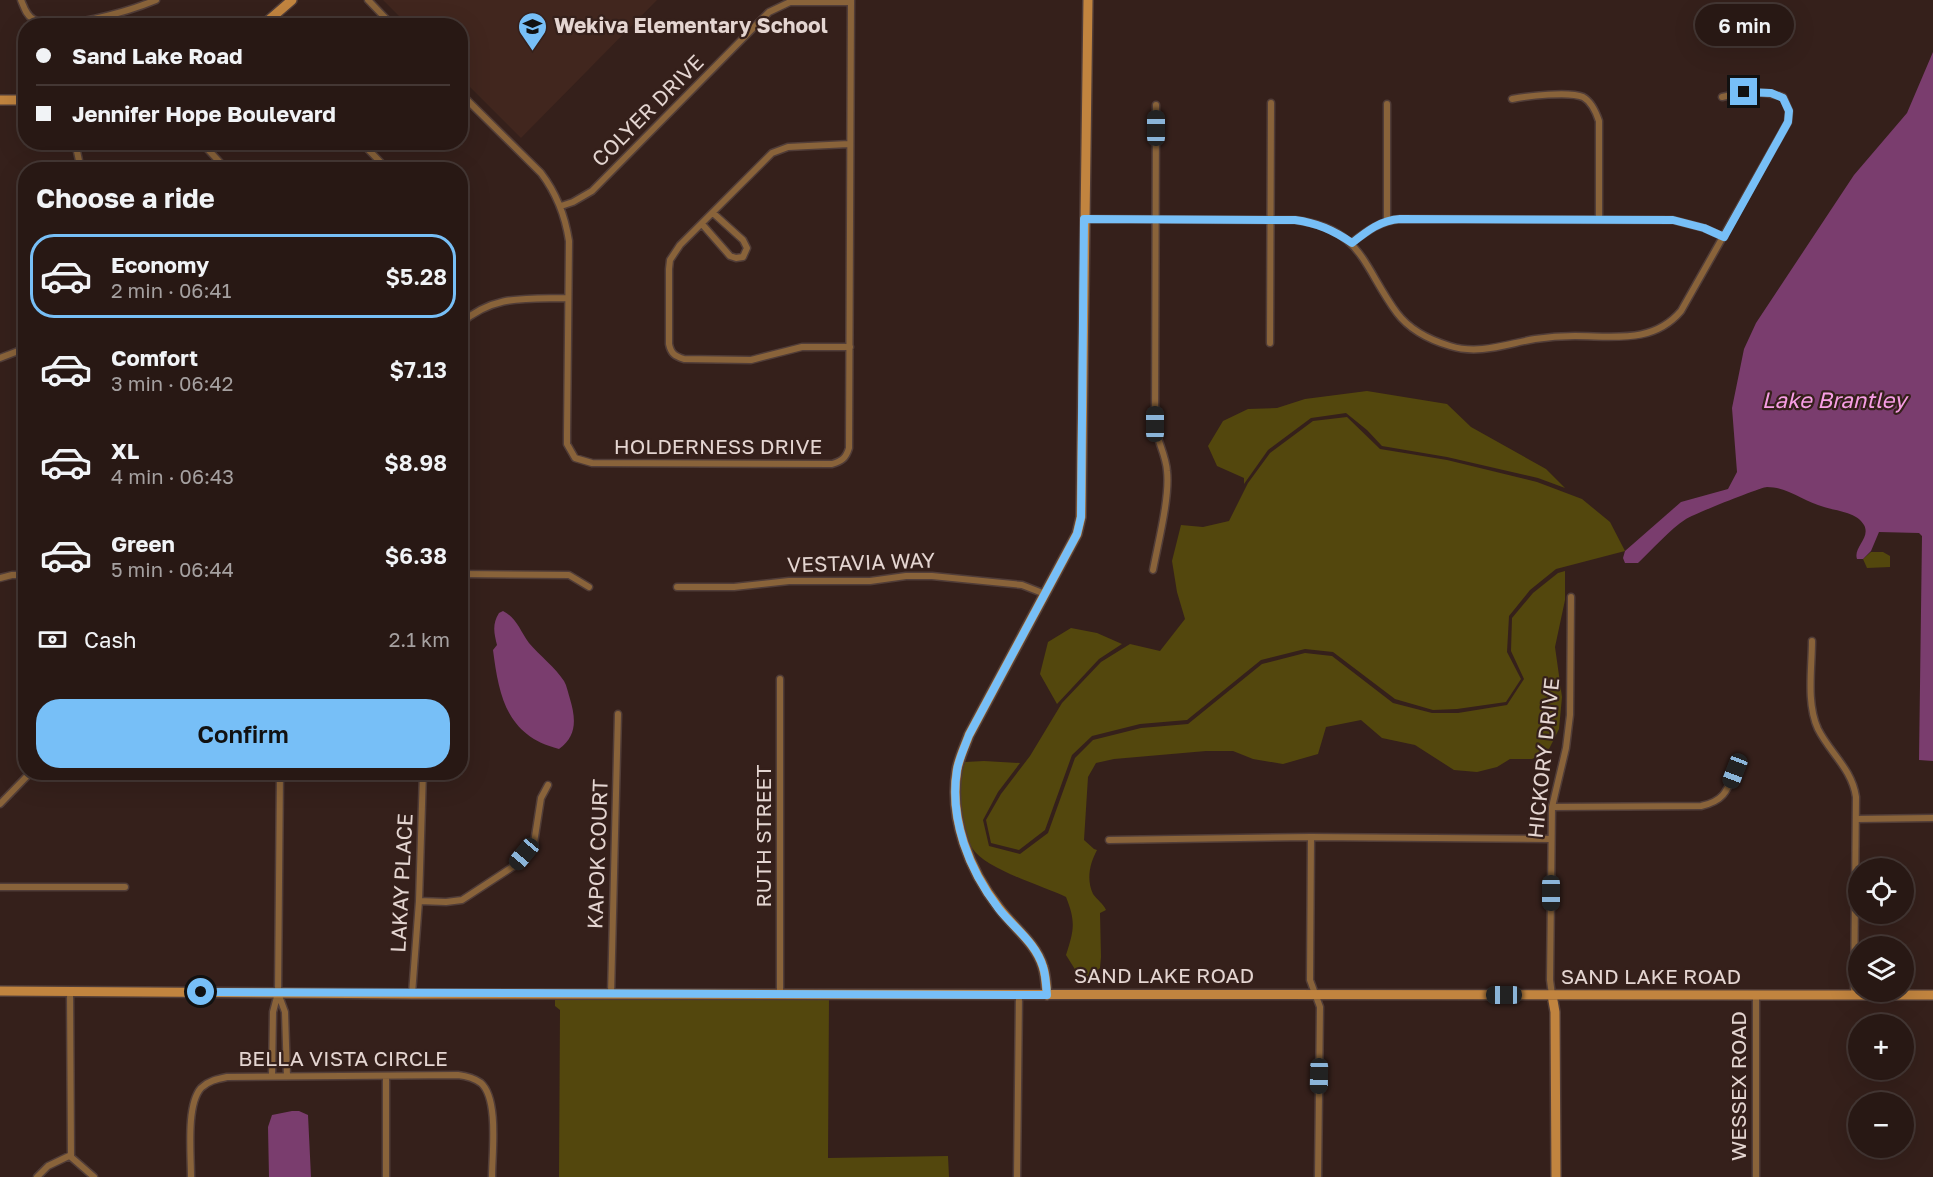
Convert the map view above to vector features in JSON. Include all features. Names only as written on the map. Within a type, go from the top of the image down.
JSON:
[{"type":"street","points":[[21,0],[31,18]]},
{"type":"street","points":[[98,18],[109,17],[156,0]]},
{"type":"street","points":[[271,18],[291,0]]},
{"type":"street","points":[[368,0],[385,18]]},
{"type":"street","points":[[1047,995],[1044,970],[1039,956],[999,909],[973,865],[961,834],[956,801],[957,769],[969,735],[1077,534],[1081,517],[1088,0]]},
{"type":"street","name":"HOLDERNESS DRIVE","points":[[468,101],[541,173],[551,187],[566,220],[569,241],[567,444],[575,458],[592,463],[832,464],[841,461],[849,448],[851,1]]},
{"type":"street","name":"COLYER DRIVE","points":[[561,206],[592,191],[769,12],[790,2],[851,1]]},
{"type":"street","points":[[1084,219],[1271,220],[1312,222],[1326,226],[1352,243],[1397,313],[1410,327],[1431,339],[1451,346],[1473,350],[1492,349],[1556,336],[1647,334],[1671,323],[1681,311],[1788,122],[1789,111],[1783,98],[1771,93],[1744,92],[1722,97]]},
{"type":"street","points":[[1512,99],[1531,95],[1573,95],[1583,97],[1590,102],[1599,121],[1599,219]]},
{"type":"street","points":[[0,100],[18,100]]},
{"type":"street","points":[[1270,343],[1271,103]]},
{"type":"street","points":[[1387,104],[1387,220]]},
{"type":"street","points":[[1154,570],[1168,485],[1165,461],[1155,424],[1156,105]]},
{"type":"street","points":[[849,144],[788,147],[772,153],[680,245],[670,260],[669,344],[670,351],[684,359],[751,360],[802,347],[850,347]]},
{"type":"street","points":[[208,150],[220,162]]},
{"type":"street","points":[[369,150],[380,162]]},
{"type":"street","points":[[702,224],[730,256],[742,257],[747,248],[743,240],[713,213]]},
{"type":"street","points":[[1352,243],[1368,230],[1387,220],[1673,220],[1704,228],[1724,237]]},
{"type":"street","points":[[468,317],[485,306],[504,300],[568,298]]},
{"type":"street","points":[[0,358],[18,351]]},
{"type":"street","points":[[468,574],[569,575],[589,587]]},
{"type":"street","points":[[0,578],[18,575]]},
{"type":"street","name":"VESTAVIA WAY","points":[[676,587],[734,587],[789,580],[870,580],[932,576],[1022,585],[1045,594]]},
{"type":"street","name":"HICKORY DRIVE","points":[[1552,995],[1550,980],[1552,807],[1566,747],[1570,715],[1571,597]]},
{"type":"street","points":[[1812,641],[1814,714],[1818,728],[1850,775],[1856,797],[1855,936]]},
{"type":"street","name":"RUTH STREET","points":[[780,679],[780,994]]},
{"type":"street","name":"KAPOK COURT","points":[[610,994],[618,714]]},
{"type":"street","points":[[1552,807],[1701,806],[1722,798],[1729,788],[1735,771]]},
{"type":"street","points":[[0,804],[23,780]]},
{"type":"street","points":[[272,1076],[273,1012],[278,993],[280,780]]},
{"type":"street","name":"LAKAY PLACE","points":[[412,994],[419,901],[423,780]]},
{"type":"street","points":[[419,901],[462,900],[514,866],[534,843],[541,798],[548,784]]},
{"type":"street","points":[[1856,819],[1933,819]]},
{"type":"street","points":[[1109,840],[1311,837],[1551,839]]},
{"type":"street","points":[[1311,837],[1310,980],[1320,1007],[1318,1177]]},
{"type":"street","points":[[0,886],[125,886]]},
{"type":"street","name":"SAND LAKE ROAD","points":[[0,991],[412,994],[1848,995]]},
{"type":"street","points":[[70,992],[71,1157],[94,1177]]},
{"type":"street","points":[[278,993],[285,1012],[287,1076]]},
{"type":"street","points":[[1017,1177],[1018,995]]},
{"type":"street","points":[[1552,995],[1555,1012],[1556,1177]]},
{"type":"street","name":"WESSEX ROAD","points":[[1756,995],[1756,1177]]},
{"type":"street","name":"SAND LAKE ROAD","points":[[1914,995],[1933,995]]},
{"type":"street","points":[[272,1042],[286,1042]]},
{"type":"street","name":"BELLA VISTA CIRCLE","points":[[191,1177],[192,1111],[195,1098],[201,1088],[212,1080],[227,1077],[272,1076],[459,1075],[471,1077],[482,1084],[489,1094],[492,1106],[492,1177]]},
{"type":"street","points":[[386,1076],[386,1177]]},
{"type":"street","points":[[37,1177],[48,1166],[71,1155]]},
{"type":"shaded area","name":"Wekiva Elementary School","points":[[383,0],[657,0],[521,138],[468,85],[468,18],[401,18]]},
{"type":"shaded area","points":[[1367,391],[1447,404],[1471,427],[1546,469],[1565,488],[1538,478],[1447,457],[1382,446],[1346,413],[1311,418],[1268,450],[1244,484],[1244,478],[1217,466],[1208,446],[1223,421],[1248,409],[1277,408],[1305,399]]},
{"type":"shaded area","points":[[1347,417],[1380,449],[1447,460],[1537,482],[1582,499],[1610,522],[1625,551],[1556,569],[1530,590],[1509,616],[1507,652],[1521,679],[1506,702],[1433,710],[1395,699],[1333,652],[1305,649],[1261,660],[1187,720],[1140,724],[1092,736],[1072,755],[1045,830],[1019,850],[991,843],[986,820],[1001,794],[1030,756],[1062,703],[1101,662],[1130,644],[1160,651],[1185,619],[1177,592],[1172,561],[1181,525],[1203,527],[1229,521],[1248,483],[1270,453],[1313,421]]},
{"type":"shaded area","points":[[1871,552],[1883,552],[1890,556],[1890,567],[1867,568],[1863,559]]},
{"type":"shaded area","points":[[1565,571],[1565,600],[1555,647],[1562,697],[1559,729],[1548,751],[1532,759],[1510,759],[1497,767],[1477,772],[1454,770],[1415,745],[1382,738],[1361,720],[1326,727],[1318,754],[1283,764],[1253,759],[1233,751],[1206,751],[1114,759],[1096,763],[1088,777],[1084,840],[1097,850],[1092,860],[1089,877],[1093,894],[1106,910],[1100,913],[1100,968],[1090,977],[1076,971],[1066,955],[1073,926],[1066,897],[1001,870],[979,856],[970,844],[963,822],[960,800],[965,762],[1020,763],[998,792],[983,820],[989,846],[1020,854],[1048,833],[1075,758],[1093,740],[1141,728],[1188,724],[1262,664],[1305,653],[1332,656],[1393,703],[1432,713],[1458,713],[1507,705],[1524,679],[1511,651],[1512,618],[1533,593],[1558,573]]},
{"type":"shaded area","points":[[1071,628],[1097,633],[1122,644],[1099,659],[1057,704],[1040,674],[1048,642]]},
{"type":"shaded area","points":[[829,998],[828,1158],[948,1156],[949,1177],[559,1177],[560,1010],[555,1006],[555,999]]},
{"type":"water","name":"Lake Brantley","points":[[1933,52],[1933,761],[1919,760],[1922,536],[1919,533],[1879,532],[1871,551],[1863,559],[1857,559],[1857,550],[1866,530],[1856,517],[1817,505],[1782,489],[1767,487],[1686,519],[1638,563],[1625,563],[1623,558],[1625,551],[1681,502],[1728,489],[1737,472],[1732,408],[1744,349],[1756,323],[1854,175],[1907,113]]},
{"type":"water","points":[[503,611],[515,621],[529,643],[566,685],[572,706],[574,727],[569,739],[559,749],[541,743],[528,735],[517,724],[503,699],[493,650],[497,645],[494,633],[495,621],[499,613]]},
{"type":"water","points":[[292,1111],[308,1115],[311,1177],[269,1177],[268,1127],[272,1115]]},
{"type":"place","name":"Wekiva Elementary School","points":[[533,52]]},
{"type":"route","points":[[201,992],[1047,995],[1044,970],[1039,956],[990,896],[966,850],[958,817],[956,785],[957,769],[969,735],[1077,534],[1081,517],[1084,219],[1295,220],[1326,226],[1352,243],[1368,230],[1387,220],[1400,219],[1673,220],[1690,223],[1724,237],[1788,122],[1789,111],[1783,98],[1771,93],[1744,92]]}]
